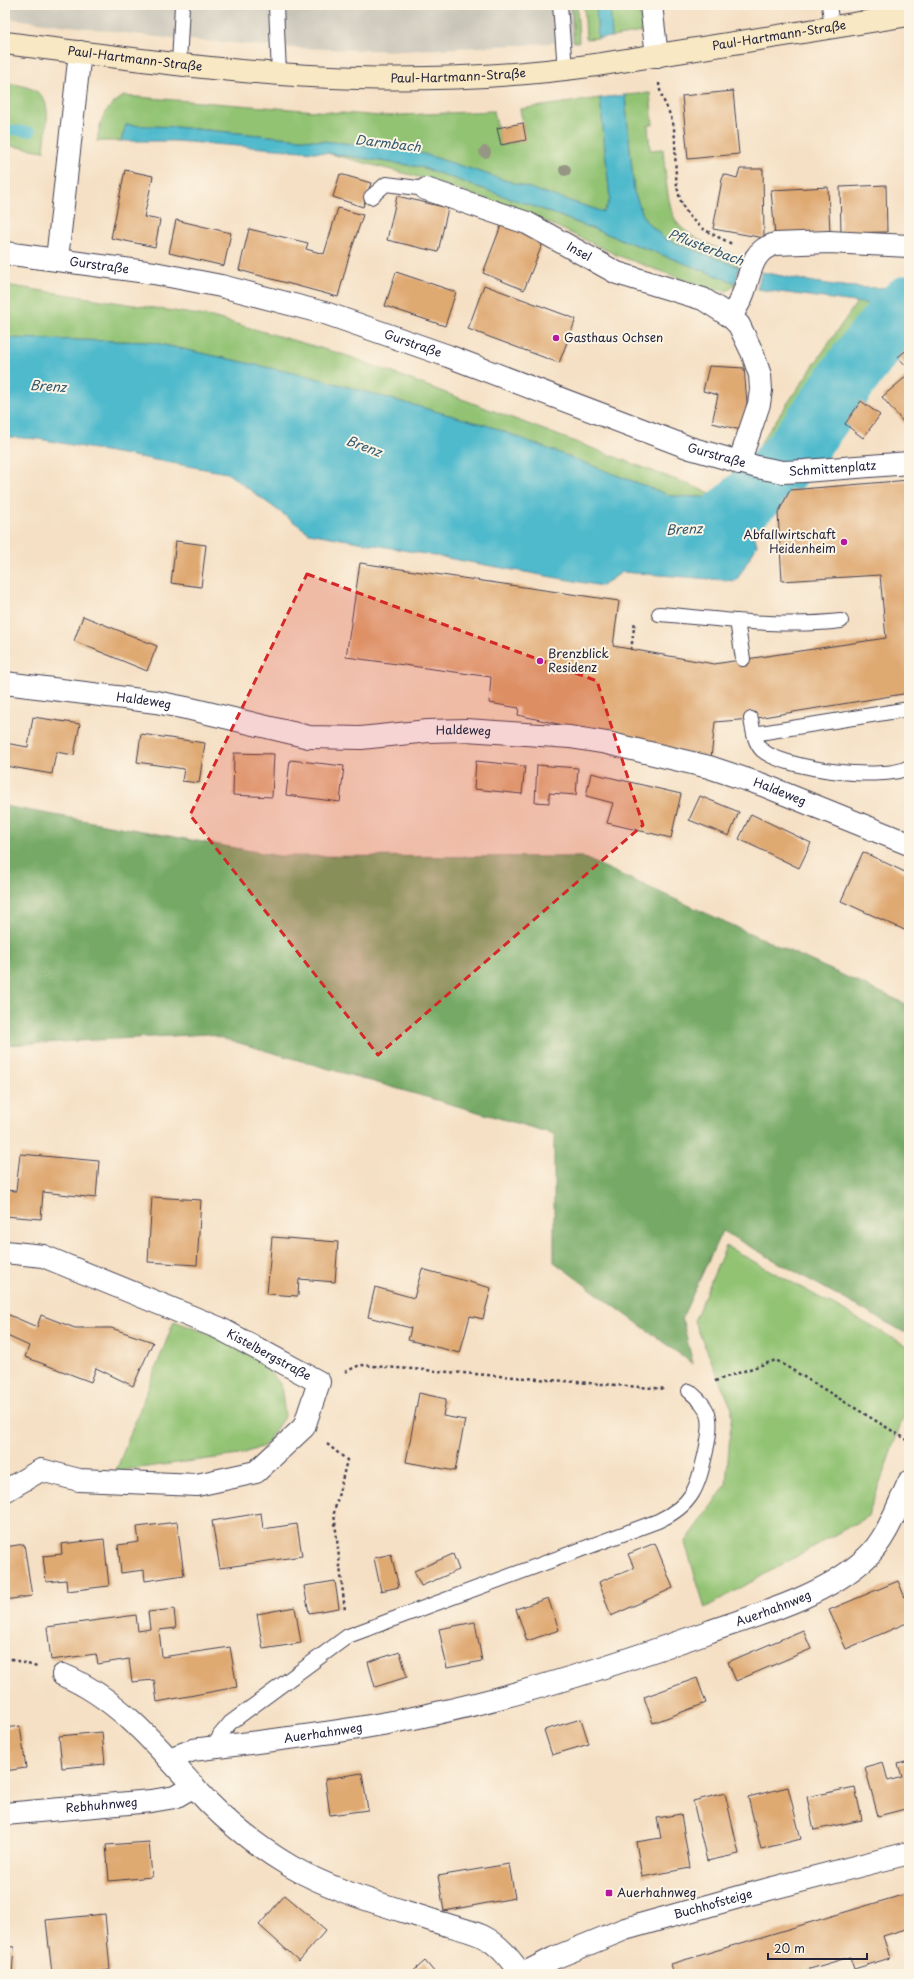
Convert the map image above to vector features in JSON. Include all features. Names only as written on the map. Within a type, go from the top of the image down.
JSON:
[{"type":"main road","name":"Paul-Hartmann-Straße","points":[[5,43],[179,64],[279,74],[357,78],[460,77],[565,69],[657,56],[831,15],[909,15]]},
{"type":"street","points":[[651,5],[657,56]]},
{"type":"street","name":"Gurstraße","points":[[57,259],[80,52]]},
{"type":"street","name":"Insel","points":[[426,189],[526,223],[617,273],[703,299],[731,317],[739,325],[752,352],[760,375],[761,390],[748,465]]},
{"type":"street","points":[[731,317],[751,270],[767,246],[774,244],[829,242],[909,246]]},
{"type":"street","name":"Gurstraße","points":[[5,253],[154,273],[221,286],[328,314],[448,356],[690,448],[748,465]]},
{"type":"street","name":"Schmittenplatz","points":[[748,465],[783,472],[909,463]]},
{"type":"street","name":"Haldeweg","points":[[5,683],[156,702],[309,737],[362,738],[428,731],[466,730],[562,736],[607,743],[709,767],[763,785],[909,844]]},
{"type":"street","name":"Kistelbergstraße","points":[[5,1252],[43,1256],[219,1328],[319,1382],[304,1426],[256,1472],[197,1485],[79,1480],[41,1470],[5,1492]]},
{"type":"street","name":"Auerhahnweg","points":[[169,1759],[193,1750],[375,1725],[501,1698],[644,1655],[774,1609],[828,1585],[867,1557],[880,1540],[892,1520],[909,1482]]},
{"type":"street","points":[[63,1675],[83,1683],[100,1694],[128,1718],[169,1759],[210,1804],[244,1834],[290,1866],[342,1891],[483,1936],[507,1955],[522,1974]]},
{"type":"street","name":"Rebhuhnweg","points":[[5,1814],[151,1801],[175,1797],[194,1786]]},
{"type":"street","name":"Buchhofsteige","points":[[522,1974],[554,1958],[625,1929],[750,1894],[909,1853]]},
{"type":"lane","points":[[179,64],[182,5]]},
{"type":"lane","points":[[276,5],[279,74]]},
{"type":"lane","points":[[560,5],[565,69]]},
{"type":"lane","points":[[371,197],[386,184],[426,189]]},
{"type":"lane","points":[[659,614],[737,621],[799,624],[841,621]]},
{"type":"lane","points":[[737,621],[743,659]]},
{"type":"lane","points":[[754,734],[909,708]]},
{"type":"lane","points":[[751,718],[756,743],[762,750],[771,756],[811,768],[860,773],[902,772],[909,767]]},
{"type":"lane","points":[[215,1747],[220,1735],[230,1724],[348,1636],[651,1524],[674,1514],[690,1498],[700,1480],[710,1432],[709,1416],[700,1401],[689,1391]]},
{"type":"path","points":[[657,56],[660,93],[674,128],[678,193],[684,209],[694,222],[708,232],[751,270]]},
{"type":"path","points":[[319,1382],[360,1365],[689,1391],[776,1360],[909,1441]]},
{"type":"path","points":[[347,1460],[334,1513],[348,1636]]},
{"type":"highlighted area","points":[[307,574],[597,681],[643,825],[378,1055],[190,815]]},
{"type":"shaded area","points":[[5,5],[572,5],[574,42],[401,51],[291,48],[166,38],[5,18]]},
{"type":"green space","points":[[572,5],[577,5],[579,42],[574,42]]},
{"type":"green space","points":[[584,5],[596,5],[598,38],[586,39]]},
{"type":"green space","points":[[610,5],[640,5],[642,32],[612,37]]},
{"type":"green space","points":[[5,83],[34,90],[46,103],[47,123],[44,151],[5,145]]},
{"type":"green space","points":[[650,93],[653,125],[648,125],[650,150],[663,149],[667,188],[674,218],[684,230],[697,239],[734,255],[739,267],[665,239],[645,220],[634,192],[625,95]]},
{"type":"green space","points":[[124,96],[380,116],[494,111],[501,145],[526,140],[520,109],[600,98],[610,199],[604,212],[424,154],[385,147],[175,127],[126,125],[121,141],[97,141],[100,126],[107,110],[111,105]]},
{"type":"green space","points":[[327,153],[421,167],[549,212],[736,283],[728,291],[709,289],[619,256],[532,215],[426,179]]},
{"type":"green space","points":[[5,285],[212,317],[348,356],[724,498],[671,496],[489,426],[312,377],[150,342],[5,338]]},
{"type":"green space","points":[[857,302],[877,305],[768,453],[761,451],[761,442]]},
{"type":"green space","points":[[5,806],[279,856],[582,857],[904,1003],[909,1011],[909,1335],[722,1231],[682,1318],[693,1364],[554,1262],[554,1134],[208,1034],[5,1045]]},
{"type":"green space","points":[[726,1246],[909,1347],[909,1401],[868,1516],[705,1608],[685,1543],[726,1485],[732,1409],[694,1321]]},
{"type":"green space","points":[[174,1321],[223,1339],[259,1360],[281,1385],[285,1416],[264,1446],[239,1455],[116,1471]]},
{"type":"water","points":[[596,5],[610,5],[612,37],[598,38]]},
{"type":"water","points":[[625,95],[634,192],[645,220],[665,239],[739,267],[736,283],[549,212],[421,167],[327,153],[175,141],[121,141],[126,125],[175,127],[385,147],[424,154],[604,212],[610,199],[600,98]]},
{"type":"water","points":[[762,272],[815,282],[858,287],[877,288],[895,286],[909,282],[909,329],[810,456],[768,453],[877,305],[757,289]]},
{"type":"water","points":[[5,338],[150,342],[312,377],[489,426],[671,496],[724,498],[754,534],[757,545],[736,581],[622,572],[602,586],[309,533],[227,473],[39,439],[5,437]]},
{"type":"building","points":[[733,91],[739,154],[688,159],[682,96]]},
{"type":"building","points":[[523,123],[526,140],[501,145],[497,128]]},
{"type":"building","points":[[740,169],[763,169],[764,238],[713,229],[723,174],[737,178]]},
{"type":"building","points":[[125,170],[153,176],[144,217],[160,220],[155,247],[111,238]]},
{"type":"building","points":[[340,174],[371,183],[363,207],[333,197]]},
{"type":"building","points":[[886,185],[887,232],[841,233],[840,187]]},
{"type":"building","points":[[828,187],[830,233],[775,236],[771,190]]},
{"type":"building","points":[[397,196],[448,208],[438,252],[387,240]]},
{"type":"building","points":[[338,208],[363,215],[348,260],[338,297],[239,270],[249,229],[308,243],[306,249],[324,254]]},
{"type":"building","points":[[176,220],[231,233],[224,266],[169,253]]},
{"type":"building","points":[[502,223],[544,240],[524,290],[483,273]]},
{"type":"building","points":[[396,272],[456,292],[445,326],[385,306]]},
{"type":"building","points":[[484,285],[576,319],[559,363],[468,329]]},
{"type":"building","points":[[909,348],[909,369],[898,357]]},
{"type":"building","points":[[709,366],[744,368],[747,402],[741,430],[712,423],[718,395],[703,391]]},
{"type":"building","points":[[909,374],[909,429],[882,397]]},
{"type":"building","points":[[861,401],[880,415],[863,438],[845,424]]},
{"type":"building","name":"Brenzblick Residenz","points":[[909,480],[909,693],[751,719],[715,722],[711,758],[518,715],[519,708],[489,703],[491,677],[346,657],[360,563],[619,601],[613,646],[714,664],[886,638],[880,575],[782,581],[778,513],[790,490]]},
{"type":"building","points":[[176,541],[206,545],[201,587],[171,583]]},
{"type":"building","points":[[83,616],[157,646],[147,671],[74,641]]},
{"type":"building","points":[[33,717],[80,724],[74,755],[56,752],[52,774],[5,766],[5,743],[28,747]]},
{"type":"building","points":[[141,734],[205,743],[199,783],[182,781],[184,769],[137,762]]},
{"type":"building","points":[[234,753],[274,754],[272,797],[233,795]]},
{"type":"building","points":[[290,760],[344,766],[340,802],[286,795]]},
{"type":"building","points":[[476,761],[525,766],[522,794],[474,789]]},
{"type":"building","points":[[537,765],[578,768],[576,795],[549,793],[549,803],[535,802]]},
{"type":"building","points":[[591,773],[681,794],[671,838],[607,823],[613,803],[586,796]]},
{"type":"building","points":[[700,796],[739,812],[729,836],[689,820]]},
{"type":"building","points":[[751,814],[811,843],[799,868],[739,839]]},
{"type":"building","points":[[863,852],[909,874],[909,932],[841,901]]},
{"type":"building","points":[[20,1154],[99,1161],[96,1198],[43,1192],[41,1219],[5,1216],[5,1190],[16,1191]]},
{"type":"building","points":[[152,1197],[201,1200],[197,1265],[148,1262]]},
{"type":"building","points":[[272,1237],[338,1242],[335,1282],[299,1279],[298,1296],[267,1294]]},
{"type":"building","points":[[422,1269],[491,1288],[483,1319],[470,1316],[460,1353],[408,1340],[411,1328],[368,1317],[375,1287],[414,1298]]},
{"type":"building","points":[[7,1314],[37,1327],[41,1315],[75,1328],[111,1328],[153,1342],[133,1386],[96,1368],[91,1382],[25,1357],[29,1346],[5,1335],[5,1318]]},
{"type":"building","points":[[419,1393],[446,1399],[443,1416],[465,1420],[455,1471],[406,1462]]},
{"type":"building","points":[[261,1513],[263,1529],[297,1524],[302,1556],[220,1568],[212,1521]]},
{"type":"building","points":[[177,1522],[184,1575],[145,1581],[144,1570],[121,1573],[118,1545],[139,1542],[137,1527]]},
{"type":"building","points":[[104,1539],[109,1586],[67,1591],[66,1580],[46,1582],[43,1556],[62,1554],[61,1544]]},
{"type":"building","points":[[655,1543],[673,1588],[611,1616],[599,1582],[634,1568],[628,1554]]},
{"type":"building","points":[[24,1544],[32,1596],[5,1600],[5,1547]]},
{"type":"building","points":[[391,1554],[399,1587],[381,1591],[374,1558]]},
{"type":"building","points":[[453,1554],[459,1570],[421,1586],[414,1571]]},
{"type":"building","points":[[335,1581],[339,1608],[309,1613],[304,1586]]},
{"type":"building","points":[[898,1581],[909,1607],[909,1622],[846,1649],[829,1610]]},
{"type":"building","points":[[548,1598],[559,1630],[527,1641],[516,1609]]},
{"type":"building","points":[[295,1607],[301,1643],[263,1649],[257,1614]]},
{"type":"building","points":[[174,1609],[176,1628],[159,1630],[162,1657],[230,1647],[237,1687],[157,1702],[154,1680],[132,1682],[129,1659],[98,1664],[96,1654],[51,1660],[47,1627],[136,1615],[138,1631],[150,1629],[148,1612]]},
{"type":"building","points":[[475,1622],[482,1661],[447,1668],[439,1629]]},
{"type":"building","points":[[803,1630],[811,1649],[736,1681],[728,1662]]},
{"type":"building","points":[[400,1652],[407,1677],[375,1687],[368,1662]]},
{"type":"building","points":[[697,1678],[706,1703],[653,1723],[644,1697]]},
{"type":"building","points":[[581,1719],[589,1744],[552,1755],[544,1730]]},
{"type":"building","points":[[20,1726],[26,1768],[5,1771],[5,1728]]},
{"type":"building","points":[[102,1732],[105,1764],[62,1768],[59,1736]]},
{"type":"building","points":[[909,1761],[909,1808],[878,1816],[865,1767],[883,1762],[888,1781],[902,1777],[898,1764]]},
{"type":"building","points":[[362,1773],[368,1810],[330,1815],[325,1779]]},
{"type":"building","points":[[788,1787],[801,1839],[761,1849],[748,1797]]},
{"type":"building","points":[[855,1787],[862,1820],[814,1830],[807,1797]]},
{"type":"building","points":[[725,1793],[739,1854],[707,1861],[693,1801]]},
{"type":"building","points":[[681,1814],[690,1868],[642,1877],[636,1842],[661,1838],[657,1818]]},
{"type":"building","points":[[149,1842],[152,1877],[109,1881],[106,1845]]},
{"type":"building","points":[[509,1864],[515,1898],[444,1911],[438,1876]]},
{"type":"building","points":[[909,1893],[909,1928],[883,1936],[890,1958],[854,1969],[850,1957],[793,1974],[754,1974],[753,1971],[742,1974],[674,1974],[671,1964]]},
{"type":"building","points":[[285,1895],[326,1930],[299,1961],[259,1925]]},
{"type":"building","points":[[105,1914],[110,1970],[76,1974],[52,1974],[46,1920]]},
{"type":"building","points":[[5,1946],[14,1947],[12,1974],[5,1974]]},
{"type":"building","points":[[425,1961],[436,1974],[410,1974]]},
{"type":"waterway","name":"Darmbach","points":[[5,129],[31,132]]},
{"type":"waterway","name":"Brenz","points":[[715,528],[736,511],[792,454],[862,358],[892,322],[909,305]]},
{"type":"place","name":"Gasthaus Ochsen","points":[[556,338]]},
{"type":"place","name":"Abfallwirtschaft Heidenheim","points":[[844,542]]},
{"type":"place","name":"Brenzblick Residenz","points":[[540,661]]},
{"type":"place","name":"Auerhahnweg","points":[[609,1893]]},
{"type":"water label","name":"Pflusterbach","points":[[706,247]]}]
